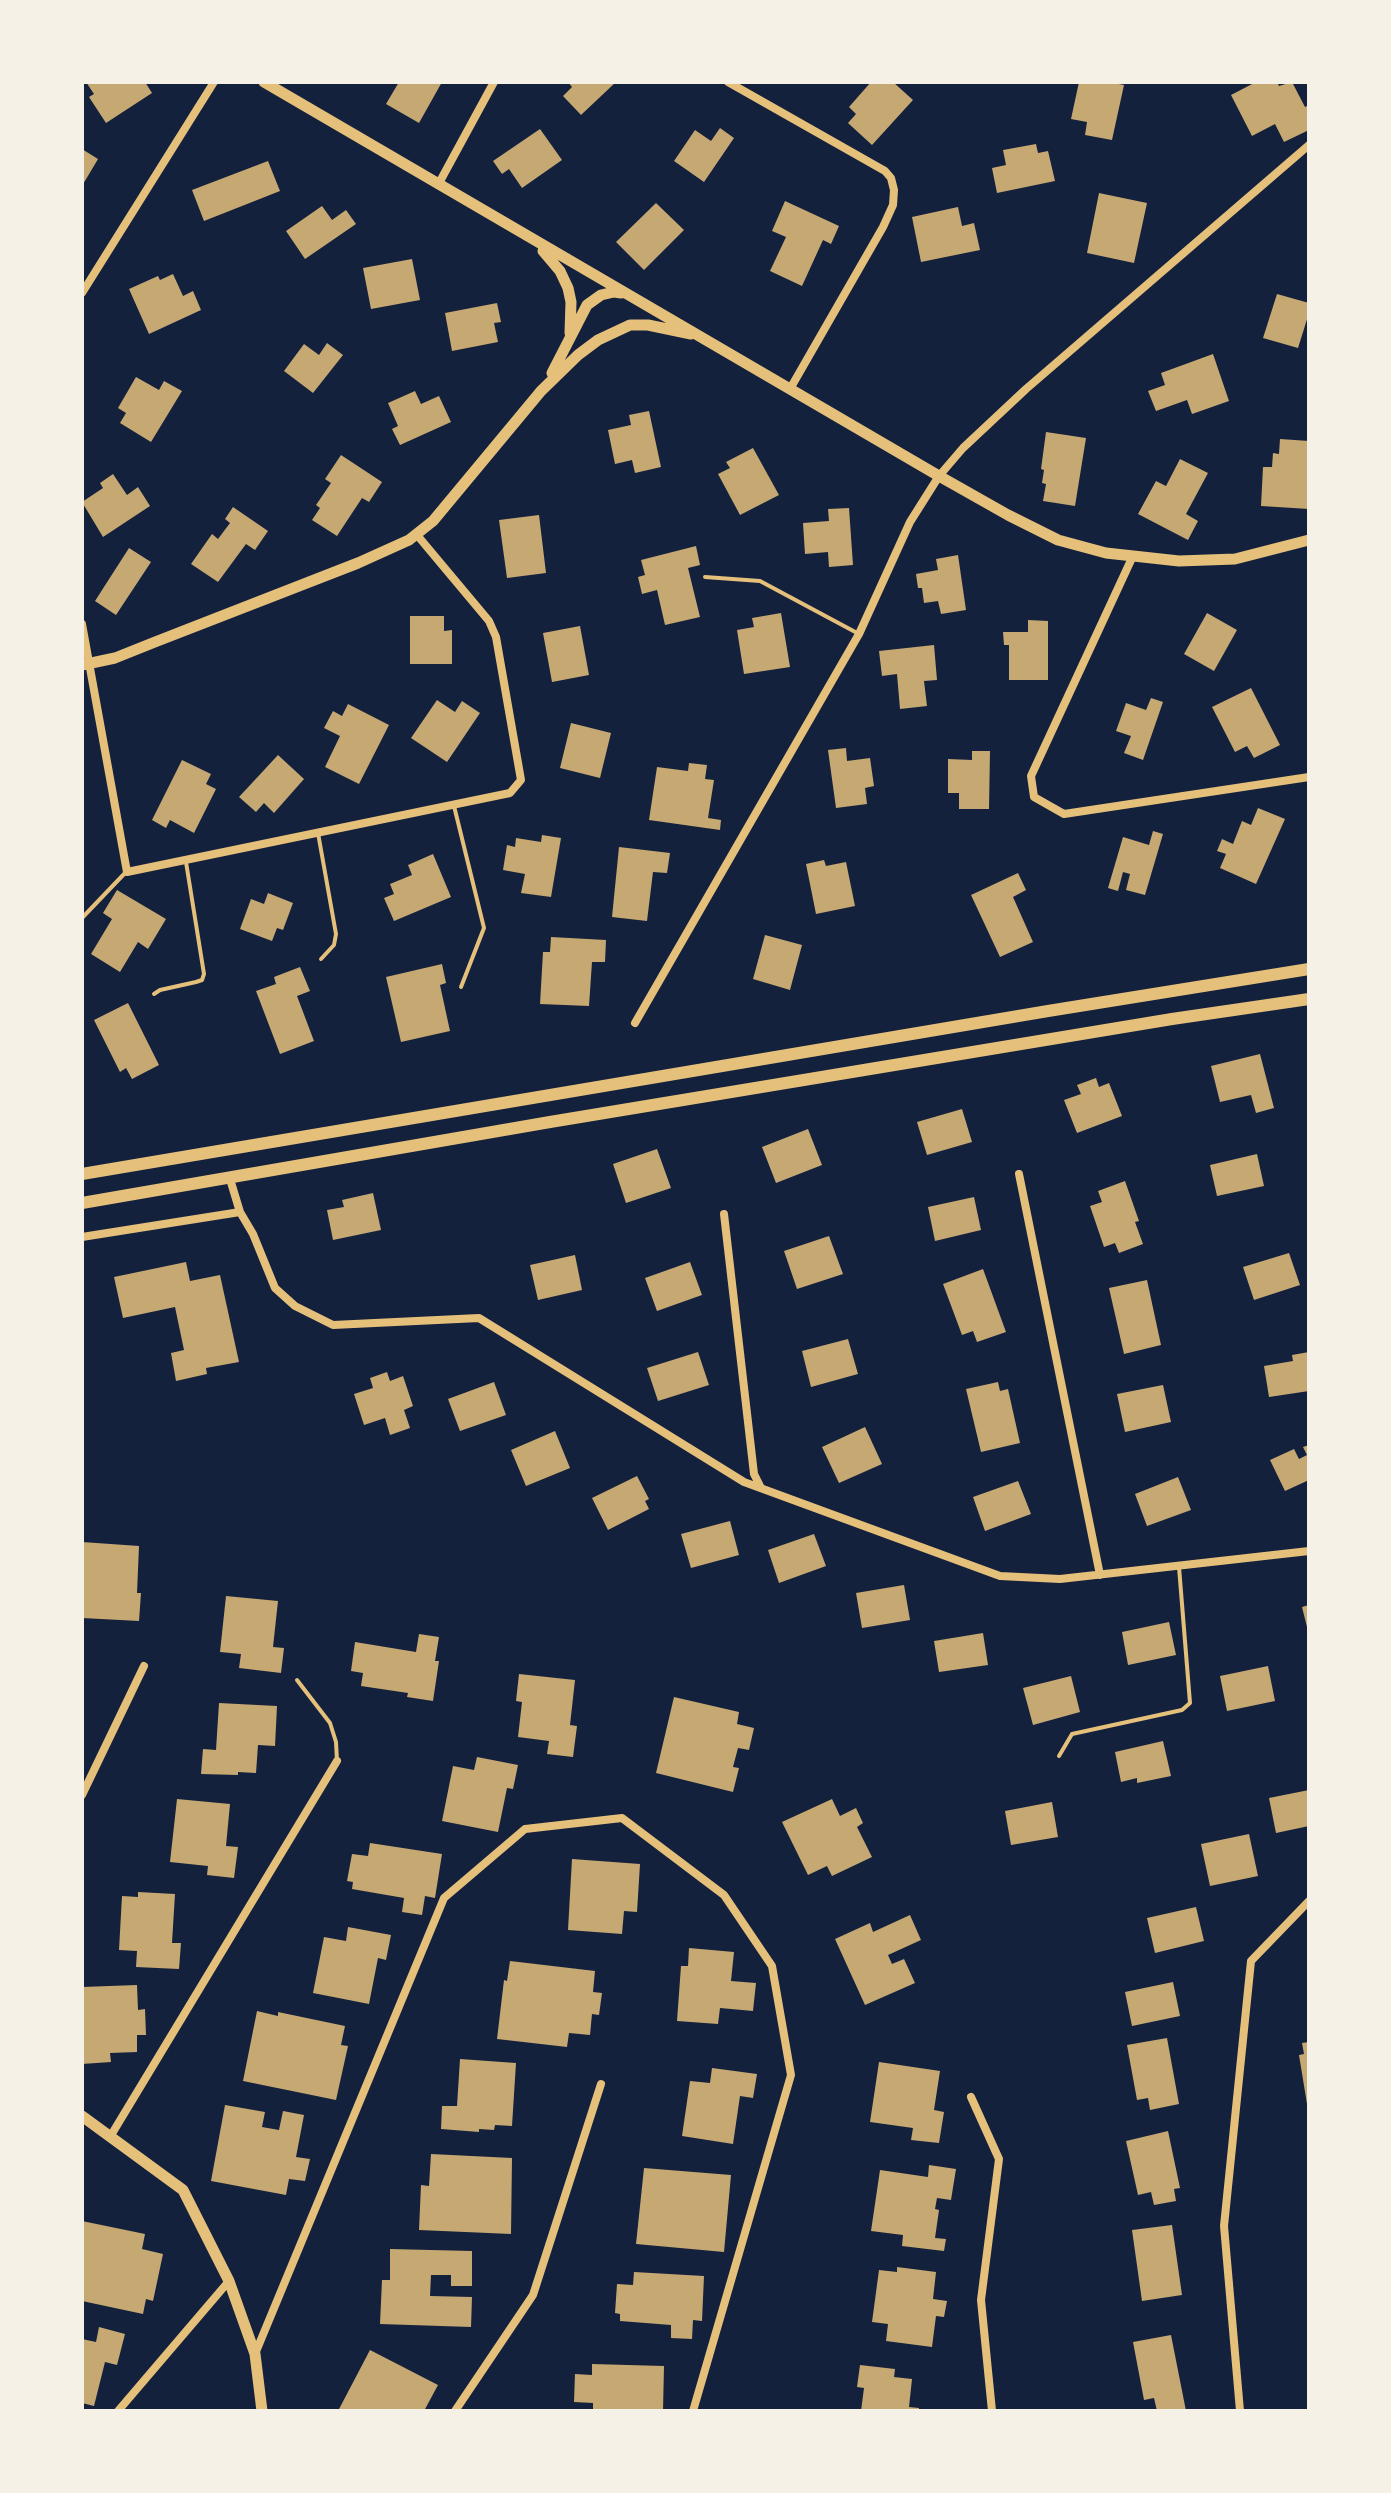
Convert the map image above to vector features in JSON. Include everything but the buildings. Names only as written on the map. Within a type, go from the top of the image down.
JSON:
[{"type":"main road","points":[[82,1174],[1309,969]]},
{"type":"main road","points":[[82,1203],[1172,1019],[1309,999]]},
{"type":"street","points":[[82,293],[214,82]]},
{"type":"street","points":[[264,82],[939,476],[1058,540],[1132,558],[1179,561],[1235,559],[1309,540]]},
{"type":"street","points":[[438,185],[494,82]]},
{"type":"street","points":[[728,82],[885,171],[891,178],[894,190],[893,205],[883,227],[790,389]]},
{"type":"street","points":[[635,1023],[859,634],[910,522],[939,476],[963,448],[1026,389],[1309,145]]},
{"type":"street","points":[[531,239],[552,260],[568,288],[571,323],[568,343]]},
{"type":"street","points":[[541,391],[587,305],[594,298],[614,292],[627,294]]},
{"type":"street","points":[[86,664],[115,658],[389,551],[417,535],[433,521],[541,391],[598,340],[622,328],[648,325],[699,336]]},
{"type":"street","points":[[82,624],[86,664],[127,872],[510,793],[521,780],[496,637],[489,621],[417,535]]},
{"type":"street","points":[[1132,558],[1031,776],[1034,797],[1064,814],[1309,777]]},
{"type":"street","points":[[1019,1174],[1100,1575]]},
{"type":"street","points":[[230,1179],[240,1212],[253,1234],[275,1288],[295,1306],[333,1325],[479,1318],[744,1482],[1000,1576],[1060,1579],[1309,1551]]},
{"type":"street","points":[[82,1237],[240,1212]]},
{"type":"street","points":[[724,1214],[754,1474],[761,1488]]},
{"type":"street","points":[[82,1795],[144,1666]]},
{"type":"street","points":[[110,2137],[337,1761]]},
{"type":"street","points":[[255,2354],[444,1898],[525,1829],[622,1818],[724,1895],[772,1966],[791,2075],[693,2411]]},
{"type":"street","points":[[1240,2411],[1224,2226],[1251,1961],[1309,1901]]},
{"type":"street","points":[[455,2411],[533,2295],[601,2084]]},
{"type":"street","points":[[971,2097],[999,2159],[981,2300],[992,2411]]},
{"type":"street","points":[[82,2116],[183,2190],[229,2281],[255,2354],[262,2411]]},
{"type":"street","points":[[118,2411],[229,2281]]},
{"type":"lane","points":[[705,577],[760,581],[859,634]]},
{"type":"lane","points":[[454,803],[484,928],[461,987]]},
{"type":"lane","points":[[318,832],[336,934],[334,945],[321,959]]},
{"type":"lane","points":[[154,994],[202,980],[204,974],[186,860]]},
{"type":"lane","points":[[82,918],[127,872]]},
{"type":"lane","points":[[1059,1756],[1072,1734],[1182,1710],[1190,1703],[1178,1566]]},
{"type":"lane","points":[[297,1680],[330,1723],[336,1742],[337,1761]]}]
